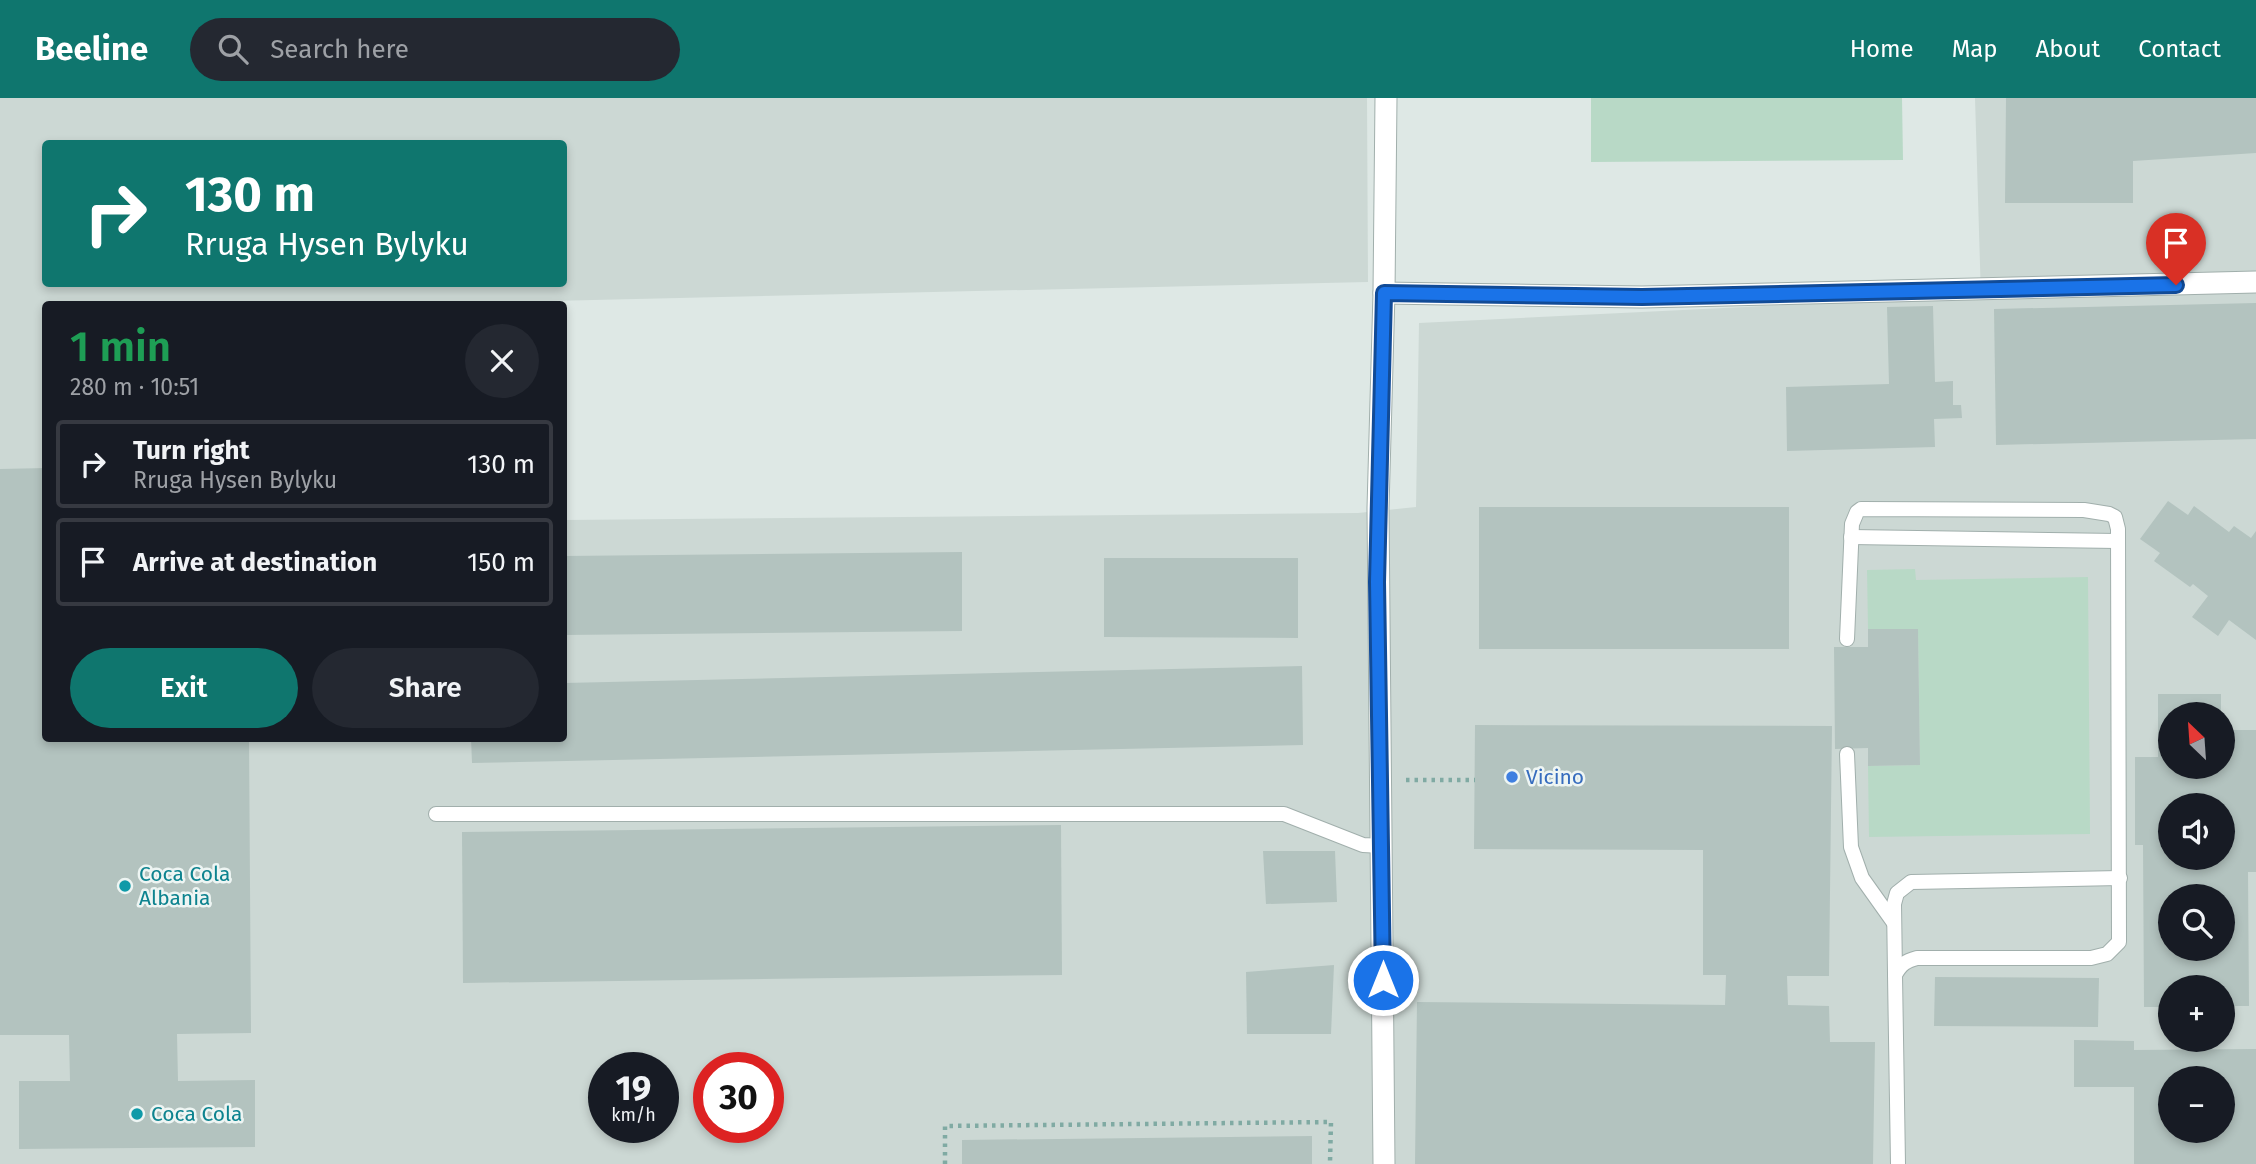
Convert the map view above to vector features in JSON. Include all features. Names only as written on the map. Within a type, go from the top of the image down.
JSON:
[{"type":"street","points":[[1384,1164],[1378,508],[1386,98]]},
{"type":"street","points":[[1384,293],[1642,297],[2256,282]]},
{"type":"lane","points":[[1847,639],[1853,518],[1861,509],[2084,510],[2115,517],[2118,541],[2119,942],[2101,957],[1917,958],[1900,966],[1895,975]]},
{"type":"lane","points":[[1851,537],[2118,541]]},
{"type":"lane","points":[[1847,754],[1851,847],[1862,878],[1894,923]]},
{"type":"lane","points":[[436,814],[1284,814],[1363,845],[1382,846]]},
{"type":"lane","points":[[1898,1164],[1894,923],[1896,893],[1911,882],[2120,878]]},
{"type":"path","points":[[1380,780],[1475,780]]},
{"type":"path","points":[[945,1164],[945,1126],[1331,1122],[1330,1162]]},
{"type":"shaded area","points":[[0,98],[1367,98],[1368,282],[549,301],[42,301],[42,742],[567,742],[567,520],[1358,513],[1416,507],[1419,323],[1885,300],[1981,298],[1975,98],[2256,98],[2256,1164],[0,1164]]},
{"type":"green space","points":[[1591,98],[1902,98],[1903,160],[1591,162]]},
{"type":"green space","points":[[1915,569],[1916,580],[2088,577],[2090,834],[1869,837],[1868,766],[1920,765],[1918,629],[1868,629],[1867,570]]},
{"type":"building","points":[[2006,98],[2256,98],[2256,153],[2133,161],[2133,203],[2005,203]]},
{"type":"building","points":[[2256,303],[2256,439],[1996,445],[1994,309]]},
{"type":"building","points":[[1933,306],[1935,382],[1953,381],[1953,405],[1961,405],[1962,418],[1934,419],[1935,447],[1787,451],[1786,387],[1889,384],[1887,307]]},
{"type":"building","name":"Coca Cola Albania","points":[[42,468],[42,742],[249,742],[251,1033],[177,1034],[178,1081],[255,1080],[255,1147],[19,1149],[19,1081],[70,1081],[69,1035],[0,1035],[0,469]]},
{"type":"building","points":[[2168,501],[2188,515],[2194,506],[2229,532],[2234,526],[2251,538],[2256,531],[2256,640],[2229,620],[2218,636],[2192,617],[2208,596],[2193,584],[2190,587],[2154,561],[2160,553],[2140,539]]},
{"type":"building","points":[[1479,507],[1789,507],[1789,649],[1479,649]]},
{"type":"building","points":[[962,552],[962,631],[567,635],[567,556]]},
{"type":"building","points":[[1104,558],[1298,558],[1298,638],[1104,637]]},
{"type":"building","points":[[1868,629],[1918,629],[1920,765],[1868,766],[1868,748],[1835,749],[1834,647],[1868,647]]},
{"type":"building","points":[[1302,666],[1303,745],[472,763],[471,742],[567,742],[567,683]]},
{"type":"building","points":[[2158,694],[2221,694],[2221,702],[2158,702]]},
{"type":"building","points":[[1475,725],[1832,726],[1829,976],[1787,976],[1788,1005],[1829,1006],[1830,1042],[1875,1042],[1873,1164],[1415,1164],[1417,1002],[1725,1005],[1726,975],[1703,975],[1703,850],[1474,849]]},
{"type":"building","points":[[2235,730],[2256,730],[2256,872],[2248,872],[2249,1006],[2235,1006],[2235,975],[2158,975],[2158,1007],[2144,1007],[2143,845],[2135,845],[2135,757],[2158,757],[2158,779],[2235,779]]},
{"type":"building","points":[[1061,825],[1062,975],[463,983],[462,832]]},
{"type":"building","points":[[1263,851],[1335,851],[1337,902],[1266,904]]},
{"type":"building","points":[[1334,965],[1331,1034],[1247,1034],[1246,972]]},
{"type":"building","points":[[1935,977],[2099,978],[2098,1027],[1934,1026]]},
{"type":"building","points":[[2074,1040],[2134,1041],[2134,1050],[2158,1050],[2158,1052],[2235,1052],[2235,1049],[2256,1049],[2256,1164],[2134,1164],[2134,1087],[2074,1087]]},
{"type":"building","points":[[1312,1136],[1312,1164],[962,1164],[962,1140]]},
{"type":"place","name":"Vicino","points":[[1512,777]]},
{"type":"place","name":"Coca Cola Albania","points":[[125,886]]},
{"type":"place","name":"Coca Cola","points":[[137,1114]]},
{"type":"route","points":[[1383,980],[1377,582],[1384,293],[1642,297],[2176,285]]}]
